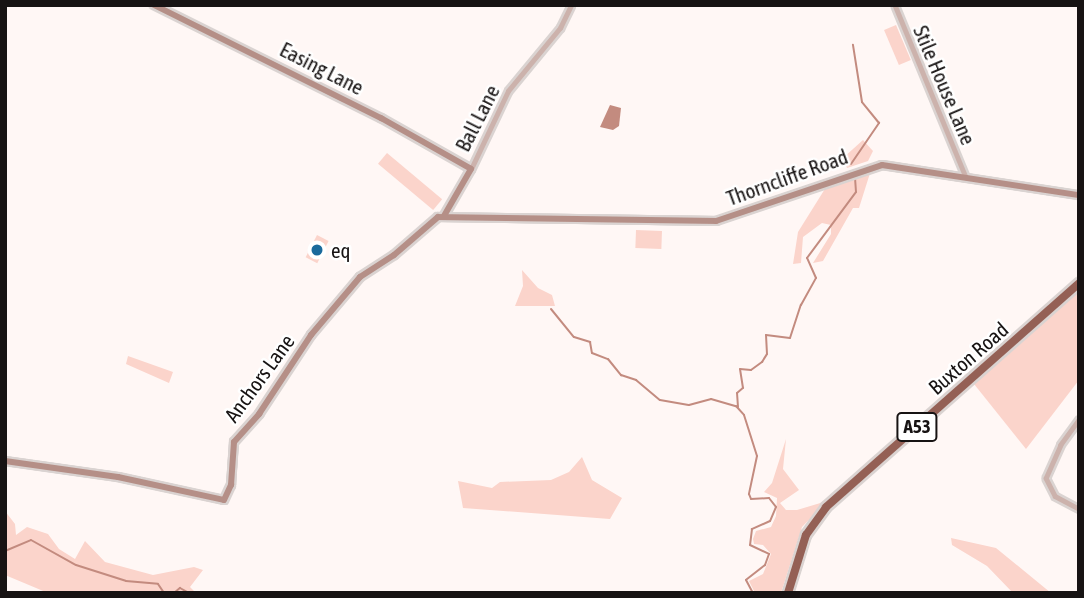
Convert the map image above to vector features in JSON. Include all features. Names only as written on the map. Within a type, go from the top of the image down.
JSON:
[{"type":"highway","name":"Buxton Road","points":[[788,593],[806,535],[826,507],[1079,283]]},
{"type":"street","name":"Easing Lane","points":[[154,5],[350,102],[471,169]]},
{"type":"street","name":"Ball Lane","points":[[444,216],[471,169],[508,91],[560,28],[571,5]]},
{"type":"street","name":"Stile House Lane","points":[[895,5],[966,177]]},
{"type":"street","name":"Thorncliffe Road","points":[[444,216],[716,221],[882,164],[1079,195]]},
{"type":"street","name":"Anchors Lane","points":[[5,461],[118,477],[224,500],[231,489],[237,438],[360,277],[394,255],[430,222],[444,216]]},
{"type":"street","points":[[1079,420],[1048,468],[1050,491],[1079,509]]},
{"type":"shaded area","points":[[896,25],[911,60],[899,65],[884,30]]},
{"type":"shaded area","points":[[610,105],[621,108],[619,126],[613,130],[600,127]]},
{"type":"shaded area","points":[[863,140],[873,151],[868,161],[847,168],[843,158]]},
{"type":"shaded area","points":[[387,153],[442,199],[433,210],[378,164]]},
{"type":"shaded area","points":[[871,170],[859,208],[853,208],[823,261],[813,263],[831,234],[831,225],[822,223],[803,237],[801,263],[793,264],[798,232],[828,184]]},
{"type":"shaded area","points":[[636,230],[662,231],[661,249],[635,248]]},
{"type":"shaded area","name":"eq","points":[[317,235],[329,241],[317,263],[306,257]]},
{"type":"shaded area","points":[[522,270],[538,288],[552,295],[555,306],[515,306],[523,286]]},
{"type":"shaded area","points":[[1079,291],[1079,380],[1026,449],[974,384]]},
{"type":"shaded area","points":[[128,356],[173,372],[169,383],[126,364]]},
{"type":"shaded area","points":[[786,439],[783,469],[799,490],[780,503],[786,510],[797,510],[827,501],[802,527],[781,593],[755,593],[749,581],[763,574],[771,554],[763,545],[754,544],[753,539],[756,531],[771,527],[776,516],[777,498],[764,492],[772,483]]},
{"type":"shaded area","points":[[582,457],[592,480],[622,498],[610,519],[463,508],[458,481],[492,488],[500,482],[551,480],[569,472]]},
{"type":"shaded area","points":[[5,511],[15,524],[16,535],[27,527],[48,534],[59,549],[75,559],[85,541],[105,562],[153,575],[194,567],[203,570],[190,587],[196,593],[48,593],[5,575]]},
{"type":"shaded area","points":[[951,538],[996,548],[1051,593],[1013,593],[987,566],[952,545]]},
{"type":"waterway","points":[[851,164],[879,123],[862,102],[853,45]]},
{"type":"waterway","points":[[738,407],[737,393],[743,388],[740,369],[751,370],[762,362],[767,354],[766,335],[790,338],[801,305],[816,278],[807,258],[856,192],[855,178]]},
{"type":"waterway","points":[[551,309],[574,337],[590,342],[592,353],[608,359],[621,375],[636,380],[660,400],[689,405],[711,399],[736,406],[744,415],[757,456],[749,494],[751,499],[769,498],[776,507],[770,521],[752,529],[750,545],[769,554],[765,565],[746,580],[753,593]]},
{"type":"waterway","points":[[5,551],[31,540],[76,565],[126,581],[158,584],[164,593]]},
{"type":"waterway","points":[[174,593],[180,588],[189,593]]},
{"type":"place","name":"eq","points":[[317,250]]}]
